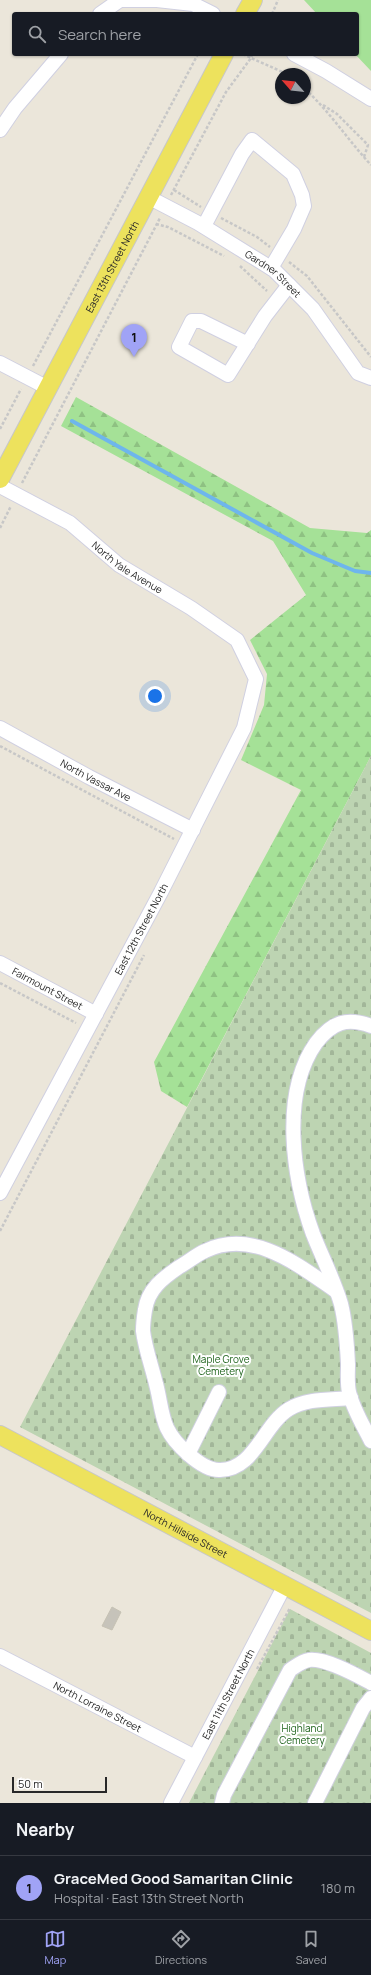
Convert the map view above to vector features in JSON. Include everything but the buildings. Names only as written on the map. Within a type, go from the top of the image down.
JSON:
[{"type":"main road","points":[[246,12],[252,0]]},
{"type":"main road","name":"East 13th Street North","points":[[0,479],[150,198],[223,56]]},
{"type":"main road","name":"North Hillside Street","points":[[0,1435],[371,1632]]},
{"type":"street","points":[[103,12],[120,0],[156,0],[193,4],[209,12]]},
{"type":"street","points":[[0,130],[15,108],[59,56]]},
{"type":"street","points":[[298,56],[326,71],[371,99]]},
{"type":"street","points":[[0,106],[15,108]]},
{"type":"street","points":[[204,226],[242,154],[252,140],[293,174],[302,195],[304,206],[294,229],[271,268]]},
{"type":"street","name":"Gardner Street","points":[[150,198],[204,226],[271,268],[313,309],[358,373],[371,378]]},
{"type":"street","points":[[248,344],[201,321],[192,321],[179,347],[228,375],[289,285]]},
{"type":"street","points":[[0,363],[48,388]]},
{"type":"street","name":"North Yale Avenue","points":[[0,486],[70,523],[119,564],[191,608],[237,640],[246,659]]},
{"type":"street","name":"East 12th Street North","points":[[0,1193],[193,830],[244,728],[256,679],[246,659]]},
{"type":"street","name":"North Vassar Ave","points":[[0,728],[89,777],[193,830]]},
{"type":"street","name":"Fairmount Street","points":[[0,963],[96,1014]]},
{"type":"street","points":[[371,1026],[357,1021],[340,1023],[324,1032],[309,1053],[300,1078],[293,1115],[295,1154],[301,1195],[340,1304],[346,1334],[348,1390],[371,1441]]},
{"type":"street","points":[[336,1291],[314,1276],[268,1249],[247,1244],[230,1243],[205,1250],[163,1277],[150,1292],[145,1309],[143,1331],[167,1428],[179,1446],[188,1454],[198,1462],[218,1470],[234,1468],[247,1458],[275,1422],[289,1409],[306,1402],[351,1398]]},
{"type":"street","points":[[188,1454],[219,1392]]},
{"type":"street","name":"East 11th Street North","points":[[171,1803],[285,1585]]},
{"type":"street","name":"North Lorraine Street","points":[[0,1656],[195,1757]]},
{"type":"street","points":[[222,1803],[224,1795],[290,1670],[298,1664],[309,1660],[322,1661],[371,1683]]},
{"type":"street","points":[[315,1803],[363,1708],[371,1698]]},
{"type":"path","points":[[273,12],[278,0]]},
{"type":"path","points":[[0,429],[197,56]]},
{"type":"path","points":[[247,56],[275,68]]},
{"type":"path","points":[[0,528],[62,404],[226,92],[251,58]]},
{"type":"path","points":[[311,95],[320,103],[371,165]]},
{"type":"path","points":[[320,103],[337,114],[368,146],[364,157]]},
{"type":"path","points":[[156,224],[168,227],[230,259]]},
{"type":"path","points":[[237,263],[267,291]]},
{"type":"path","points":[[0,746],[174,839]]},
{"type":"path","points":[[0,1231],[145,952]]},
{"type":"path","points":[[0,983],[76,1023]]},
{"type":"green space","points":[[304,0],[371,0],[371,71],[357,56],[359,56],[359,12],[315,12]]},
{"type":"green space","points":[[76,397],[310,528],[367,533],[371,530],[371,756],[187,1107],[161,1091],[154,1062],[301,790],[241,760],[264,705],[267,674],[250,640],[306,595],[273,541],[61,426]]},
{"type":"green space","name":"Maple Grove Cemetery","points":[[371,756],[371,1613],[20,1427]]},
{"type":"green space","name":"Highland Cemetery","points":[[290,1609],[371,1653],[371,1803],[189,1803]]},
{"type":"waterway","points":[[72,421],[312,553],[355,571],[371,573]]},
{"type":"place","name":"GraceMed Good Samaritan Clinic","points":[[134,357]]}]
